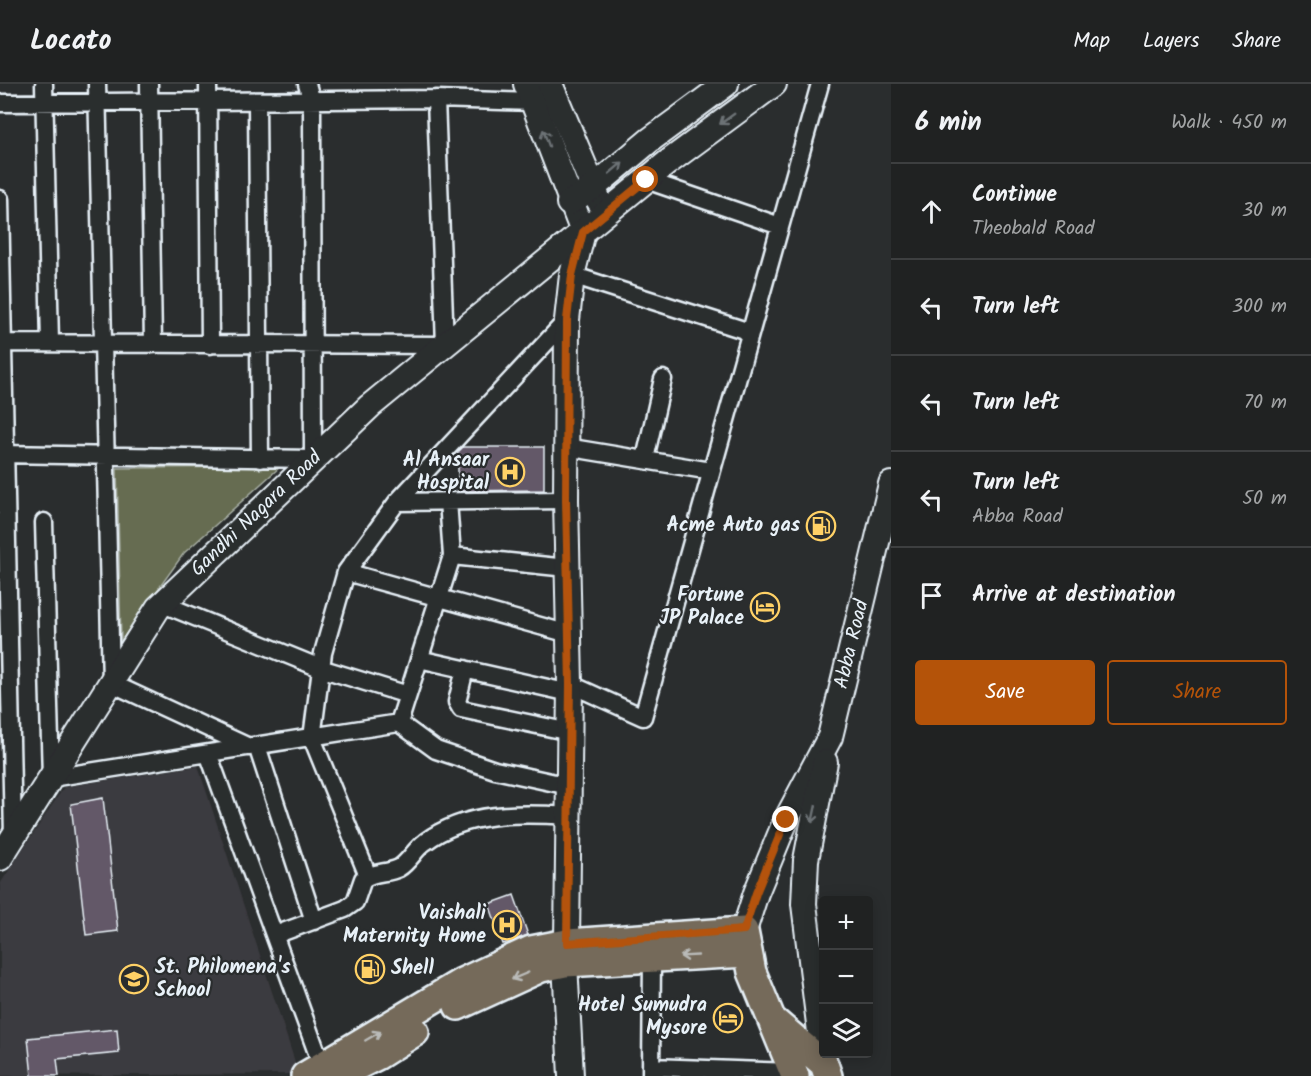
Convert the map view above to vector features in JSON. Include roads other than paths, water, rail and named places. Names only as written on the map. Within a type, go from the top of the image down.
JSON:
[{"type":"main road","points":[[550,84],[604,214]]},
{"type":"main road","points":[[569,203],[594,187],[650,140],[726,84]]},
{"type":"main road","name":"Gandhi Nagara Road","points":[[0,858],[163,604],[370,406],[646,180],[774,84]]},
{"type":"main road","points":[[529,93],[569,203],[583,232],[572,275],[567,320],[566,500],[570,732],[566,953],[571,1076]]},
{"type":"main road","name":"Abba Road","points":[[826,1070],[819,1035],[805,893],[809,839],[830,737],[891,484]]},
{"type":"main road","name":"Abba Road","points":[[746,942],[756,893],[786,820],[830,737]]},
{"type":"main road","points":[[566,953],[652,958],[746,942]]},
{"type":"main road","points":[[333,1073],[468,1000],[541,968],[566,953],[746,942]]},
{"type":"main road","points":[[746,942],[772,1020],[794,1074]]},
{"type":"main road","points":[[772,1020],[826,1070]]},
{"type":"street","points":[[44,84],[50,343]]},
{"type":"street","points":[[97,84],[111,683],[253,746],[314,921]]},
{"type":"street","points":[[149,84],[153,344]]},
{"type":"street","points":[[208,84],[210,345]]},
{"type":"street","points":[[3,454],[313,459],[312,102],[307,84]]},
{"type":"street","points":[[419,659],[570,688],[643,717],[820,84]]},
{"type":"street","points":[[0,103],[312,102],[436,99],[529,93]]},
{"type":"street","points":[[1,343],[103,342],[260,346],[445,345],[436,99]]},
{"type":"street","points":[[256,101],[260,459]]},
{"type":"street","points":[[646,180],[780,226]]},
{"type":"street","points":[[0,199],[6,776],[13,838]]},
{"type":"street","points":[[572,275],[750,332]]},
{"type":"street","points":[[368,876],[312,738],[321,668],[346,572],[397,502],[567,320]]},
{"type":"street","points":[[645,459],[663,379]]},
{"type":"street","points":[[566,447],[711,471]]},
{"type":"street","points":[[397,502],[566,500]]},
{"type":"street","points":[[399,723],[452,556],[448,501]]},
{"type":"street","points":[[44,522],[51,778],[399,723],[436,750],[495,771],[569,786]]},
{"type":"street","points":[[452,556],[567,568]]},
{"type":"street","points":[[346,572],[569,634]]},
{"type":"street","points":[[163,604],[321,668],[408,695]]},
{"type":"street","points":[[465,669],[457,702],[461,710],[570,732]]},
{"type":"street","points":[[208,753],[275,935],[333,1073]]},
{"type":"street","points":[[275,935],[345,909],[355,902],[361,883],[368,876],[400,867],[423,843],[447,828],[465,822],[522,814],[569,816]]},
{"type":"street","points":[[652,958],[651,1071],[794,1074]]},
{"type":"place","name":"Al Ansaar Hospital","points":[[510,472]]},
{"type":"place","name":"Acme Auto gas","points":[[821,526]]},
{"type":"place","name":"Fortune JP Palace","points":[[765,607]]},
{"type":"place","name":"Vaishali Maternity Home","points":[[507,925]]},
{"type":"place","name":"Shell","points":[[370,969]]},
{"type":"place","name":"St. Philomena's School","points":[[134,979]]},
{"type":"place","name":"Hotel Sumudra Mysore","points":[[728,1018]]}]
